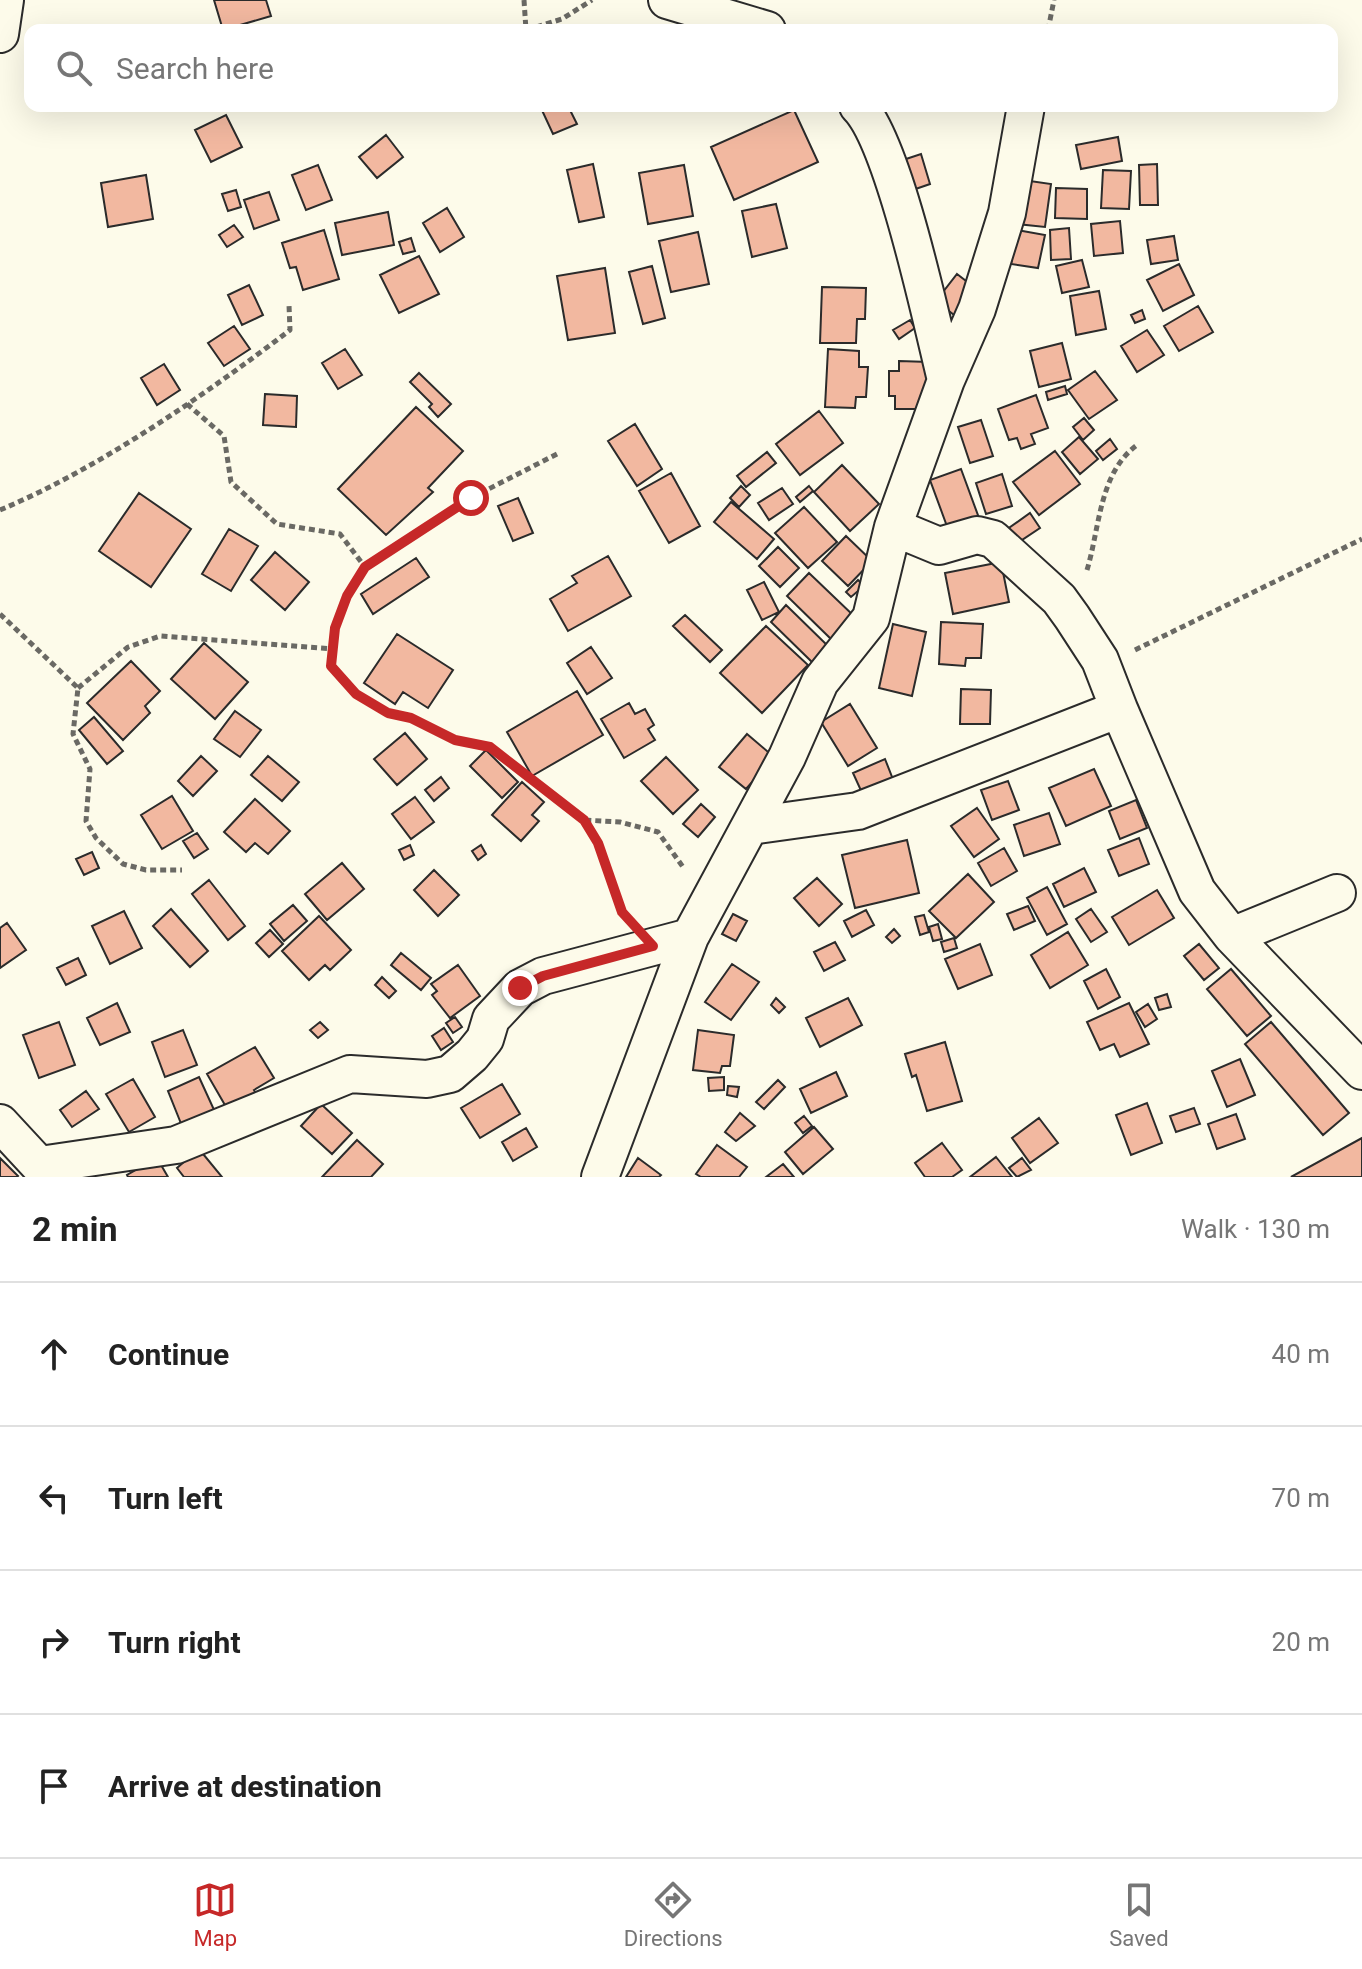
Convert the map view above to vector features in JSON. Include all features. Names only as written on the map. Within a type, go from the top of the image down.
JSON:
[{"type":"street","points":[[0,34],[5,0]]},
{"type":"street","points":[[667,0],[747,24]]},
{"type":"street","points":[[861,112],[881,146],[916,258],[946,380]]},
{"type":"street","points":[[600,1177],[698,921],[787,757],[820,682],[871,618],[893,527],[946,380],[977,309],[1007,213],[1025,112]]},
{"type":"street","points":[[893,527],[939,546],[985,534],[1059,599],[1103,668],[1197,891],[1232,936],[1362,1071]]},
{"type":"street","points":[[750,826],[858,811],[1119,709]]},
{"type":"street","points":[[1232,936],[1337,893]]},
{"type":"street","points":[[0,1123],[45,1171],[176,1145],[350,1074],[427,1079],[450,1074],[472,1055],[485,1039],[491,1019],[520,988],[543,976],[653,946],[698,921]]},
{"type":"path","points":[[524,0],[526,24]]},
{"type":"path","points":[[546,24],[562,19],[592,0]]},
{"type":"path","points":[[1049,24],[1054,0]]},
{"type":"path","points":[[0,510],[38,494],[187,404],[290,330],[289,305]]},
{"type":"path","points":[[187,404],[224,436],[231,482],[277,524],[340,534],[365,567]]},
{"type":"path","points":[[1072,617],[1110,477],[1119,458],[1137,445]]},
{"type":"path","points":[[557,454],[471,498],[365,567],[347,596],[335,628],[331,666],[356,694],[388,713],[411,718],[455,740],[490,747],[584,820],[598,843],[622,912],[653,946]]},
{"type":"path","points":[[1103,668],[1181,625],[1362,539]]},
{"type":"path","points":[[0,614],[78,688]]},
{"type":"path","points":[[182,870],[146,870],[123,864],[96,838],[86,821],[90,769],[73,734],[78,688],[128,647],[160,636],[333,649]]},
{"type":"path","points":[[584,820],[620,822],[658,832],[698,921]]},
{"type":"building","points":[[214,0],[266,0],[271,16],[244,24],[221,24]]},
{"type":"building","points":[[543,112],[571,112],[577,124],[553,134]]},
{"type":"building","points":[[795,112],[818,162],[734,200],[711,147]]},
{"type":"building","points":[[226,115],[242,147],[211,162],[195,130]]},
{"type":"building","points":[[386,135],[403,157],[377,178],[359,157]]},
{"type":"building","points":[[1118,137],[1122,161],[1081,169],[1076,145]]},
{"type":"building","points":[[921,154],[930,184],[904,193],[894,163]]},
{"type":"building","points":[[593,164],[604,217],[579,222],[567,170]]},
{"type":"building","points":[[1157,164],[1158,205],[1140,205],[1139,165]]},
{"type":"building","points":[[318,165],[332,200],[306,210],[292,175]]},
{"type":"building","points":[[684,165],[693,216],[648,224],[639,173]]},
{"type":"building","points":[[1103,170],[1131,171],[1129,209],[1101,208]]},
{"type":"building","points":[[146,175],[153,219],[108,227],[101,183]]},
{"type":"building","points":[[1023,180],[1051,184],[1045,227],[1017,224]]},
{"type":"building","points":[[1056,188],[1087,189],[1087,219],[1055,218]]},
{"type":"building","points":[[236,190],[241,207],[228,211],[222,194]]},
{"type":"building","points":[[269,192],[279,220],[254,229],[244,200]]},
{"type":"building","points":[[776,204],[787,248],[752,257],[742,211]]},
{"type":"building","points":[[447,208],[464,237],[440,252],[423,223]]},
{"type":"building","points":[[388,212],[394,245],[342,255],[335,223]]},
{"type":"building","points":[[1120,221],[1123,253],[1094,256],[1091,224]]},
{"type":"building","points":[[234,225],[243,237],[227,247],[219,235]]},
{"type":"building","points":[[1069,228],[1071,259],[1051,260],[1050,230]]},
{"type":"building","points":[[324,230],[339,279],[303,290],[296,267],[290,268],[282,243]]},
{"type":"building","points":[[1017,230],[1045,235],[1038,268],[1011,264]]},
{"type":"building","points":[[698,232],[709,284],[671,292],[659,241]]},
{"type":"building","points":[[1174,236],[1178,260],[1151,264],[1147,240]]},
{"type":"building","points":[[411,238],[415,251],[403,254],[399,242]]},
{"type":"building","points":[[419,256],[439,294],[399,313],[380,275]]},
{"type":"building","points":[[1082,260],[1089,287],[1062,293],[1056,266]]},
{"type":"building","points":[[1179,264],[1194,295],[1163,311],[1147,280]]},
{"type":"building","points":[[652,266],[665,318],[643,324],[629,272]]},
{"type":"building","points":[[605,268],[615,333],[568,340],[557,276]]},
{"type":"building","points":[[957,274],[979,291],[958,318],[936,301]]},
{"type":"building","points":[[249,285],[263,315],[242,325],[228,295]]},
{"type":"building","points":[[822,287],[866,288],[865,319],[857,319],[856,343],[820,343]]},
{"type":"building","points":[[1099,291],[1106,329],[1076,335],[1070,296]]},
{"type":"building","points":[[1198,306],[1213,332],[1179,351],[1164,326]]},
{"type":"building","points":[[1142,310],[1145,319],[1135,323],[1131,315]]},
{"type":"building","points":[[910,320],[915,328],[899,339],[893,330]]},
{"type":"building","points":[[234,326],[250,349],[224,366],[208,343]]},
{"type":"building","points":[[1147,330],[1164,355],[1137,372],[1121,346]]},
{"type":"building","points":[[1062,343],[1071,379],[1039,387],[1030,351]]},
{"type":"building","points":[[345,349],[362,375],[338,389],[322,363]]},
{"type":"building","points":[[828,349],[859,351],[859,367],[868,367],[866,397],[856,397],[855,408],[825,407]]},
{"type":"building","points":[[899,361],[929,362],[928,409],[895,409],[895,396],[889,396],[889,371],[899,371]]},
{"type":"building","points":[[164,364],[180,390],[157,405],[141,378]]},
{"type":"building","points":[[1095,371],[1117,400],[1089,419],[1068,390]]},
{"type":"building","points":[[419,373],[451,404],[438,417],[429,407],[432,404],[410,382]]},
{"type":"building","points":[[1065,386],[1067,394],[1048,400],[1046,392]]},
{"type":"building","points":[[265,394],[297,396],[296,427],[263,425]]},
{"type":"building","points":[[1036,395],[1048,428],[1031,434],[1035,444],[1021,449],[1017,438],[1009,440],[998,409]]},
{"type":"building","points":[[416,407],[463,451],[428,488],[433,492],[386,535],[338,489]]},
{"type":"building","points":[[819,411],[843,443],[800,475],[776,444]]},
{"type":"building","points":[[1084,418],[1094,430],[1083,440],[1073,427]]},
{"type":"building","points":[[981,420],[993,456],[970,463],[958,427]]},
{"type":"building","points":[[635,424],[662,469],[637,486],[608,441]]},
{"type":"building","points":[[1079,437],[1098,459],[1080,474],[1062,452]]},
{"type":"building","points":[[1110,439],[1117,449],[1103,460],[1096,451]]},
{"type":"building","points":[[1055,451],[1080,484],[1039,515],[1013,482]]},
{"type":"building","points":[[767,452],[776,463],[746,487],[737,476]]},
{"type":"building","points":[[842,465],[879,504],[850,531],[814,492]]},
{"type":"building","points":[[961,469],[979,518],[948,529],[930,480]]},
{"type":"building","points":[[671,473],[700,526],[669,543],[639,491]]},
{"type":"building","points":[[1002,474],[1012,506],[986,514],[976,483]]},
{"type":"building","points":[[741,486],[750,495],[739,507],[730,498]]},
{"type":"building","points":[[809,486],[813,491],[800,502],[796,497]]},
{"type":"building","points":[[782,488],[793,504],[769,520],[758,503]]},
{"type":"building","points":[[139,493],[191,529],[151,587],[99,551]]},
{"type":"building","points":[[518,498],[533,533],[513,541],[498,506]]},
{"type":"building","points":[[731,502],[774,539],[757,559],[714,522]]},
{"type":"building","points":[[804,507],[837,542],[808,568],[775,533]]},
{"type":"building","points":[[1030,513],[1040,528],[1016,544],[1006,530]]},
{"type":"building","points":[[229,529],[258,546],[231,591],[202,574]]},
{"type":"building","points":[[846,536],[872,561],[848,586],[822,561]]},
{"type":"building","points":[[778,547],[799,568],[780,587],[759,566]]},
{"type":"building","points":[[275,552],[309,582],[285,610],[251,580]]},
{"type":"building","points":[[608,556],[631,596],[568,631],[550,599],[577,583],[572,576]]},
{"type":"building","points":[[416,558],[429,577],[373,614],[361,594]]},
{"type":"building","points":[[1001,562],[1009,602],[953,614],[945,573]]},
{"type":"building","points":[[809,573],[855,617],[832,640],[787,596]]},
{"type":"building","points":[[858,580],[864,586],[851,597],[846,592]]},
{"type":"building","points":[[764,582],[779,612],[762,620],[747,590]]},
{"type":"building","points":[[786,605],[829,647],[813,663],[771,622]]},
{"type":"building","points":[[685,615],[722,650],[710,662],[673,626]]},
{"type":"building","points":[[941,622],[983,624],[981,658],[966,658],[965,666],[939,664]]},
{"type":"building","points":[[893,624],[926,632],[912,696],[879,688]]},
{"type":"building","points":[[766,626],[808,665],[762,713],[720,673]]},
{"type":"building","points":[[397,634],[453,670],[428,708],[403,692],[395,704],[364,683]]},
{"type":"building","points":[[204,643],[248,682],[215,719],[171,679]]},
{"type":"building","points":[[591,647],[612,678],[587,694],[567,663]]},
{"type":"building","points":[[131,661],[160,691],[145,706],[150,713],[123,740],[87,703]]},
{"type":"building","points":[[961,689],[991,690],[990,724],[960,724]]},
{"type":"building","points":[[577,691],[603,735],[532,776],[507,732]]},
{"type":"building","points":[[629,703],[635,714],[645,709],[654,725],[648,729],[655,740],[624,758],[601,719]]},
{"type":"building","points":[[850,704],[877,748],[848,766],[821,722]]},
{"type":"building","points":[[235,711],[261,730],[240,757],[214,739]]},
{"type":"building","points":[[94,717],[123,751],[107,764],[79,730]]},
{"type":"building","points":[[405,733],[427,759],[397,785],[374,759]]},
{"type":"building","points":[[747,734],[774,757],[746,789],[719,767]]},
{"type":"building","points":[[486,750],[518,782],[502,798],[470,766]]},
{"type":"building","points":[[201,756],[217,771],[193,796],[178,781]]},
{"type":"building","points":[[268,756],[299,782],[282,801],[251,775]]},
{"type":"building","points":[[666,757],[698,790],[673,814],[641,781]]},
{"type":"building","points":[[885,759],[894,782],[863,795],[853,773]]},
{"type":"building","points":[[1094,769],[1111,806],[1066,826],[1049,788]]},
{"type":"building","points":[[441,777],[449,788],[434,801],[425,790]]},
{"type":"building","points":[[1008,781],[1019,810],[992,820],[981,790]]},
{"type":"building","points":[[522,782],[544,802],[532,815],[539,821],[521,841],[492,815]]},
{"type":"building","points":[[172,796],[193,831],[162,849],[141,815]]},
{"type":"building","points":[[415,797],[434,822],[411,839],[392,814]]},
{"type":"building","points":[[255,799],[290,831],[268,854],[255,843],[246,852],[224,832]]},
{"type":"building","points":[[1136,800],[1147,828],[1120,839],[1109,811]]},
{"type":"building","points":[[701,804],[715,817],[698,837],[683,824]]},
{"type":"building","points":[[977,808],[999,839],[974,857],[951,826]]},
{"type":"building","points":[[1049,813],[1060,844],[1024,856],[1014,825]]},
{"type":"building","points":[[197,833],[208,849],[194,858],[183,841]]},
{"type":"building","points":[[1139,838],[1149,864],[1119,876],[1108,850]]},
{"type":"building","points":[[907,840],[919,893],[855,908],[842,855]]},
{"type":"building","points":[[410,845],[414,855],[404,860],[399,850]]},
{"type":"building","points":[[481,845],[486,854],[478,860],[472,851]]},
{"type":"building","points":[[1004,848],[1017,871],[991,886],[978,863]]},
{"type":"building","points":[[92,852],[99,868],[84,875],[76,859]]},
{"type":"building","points":[[342,863],[364,889],[327,920],[305,894]]},
{"type":"building","points":[[1084,868],[1096,892],[1064,907],[1053,884]]},
{"type":"building","points":[[434,870],[459,895],[438,916],[414,890]]},
{"type":"building","points":[[968,874],[994,902],[956,938],[929,911]]},
{"type":"building","points":[[817,878],[842,904],[819,926],[794,898]]},
{"type":"building","points":[[209,880],[245,926],[228,940],[192,894]]},
{"type":"building","points":[[1047,887],[1067,924],[1047,935],[1027,898]]},
{"type":"building","points":[[1157,890],[1174,918],[1129,945],[1112,917]]},
{"type":"building","points":[[293,905],[307,921],[284,941],[270,924]]},
{"type":"building","points":[[1028,906],[1035,921],[1014,930],[1007,914]]},
{"type":"building","points":[[171,909],[208,951],[190,967],[153,926]]},
{"type":"building","points":[[1091,909],[1107,932],[1091,942],[1076,919]]},
{"type":"building","points":[[866,910],[874,925],[852,937],[844,921]]},
{"type":"building","points":[[124,911],[142,948],[110,964],[92,926]]},
{"type":"building","points":[[733,914],[747,921],[736,941],[722,934]]},
{"type":"building","points":[[924,915],[929,932],[920,935],[915,917]]},
{"type":"building","points":[[319,916],[351,950],[330,970],[325,965],[309,980],[282,951]]},
{"type":"building","points":[[7,923],[26,950],[0,968],[0,928]]},
{"type":"building","points":[[938,924],[942,939],[933,941],[929,927]]},
{"type":"building","points":[[894,929],[900,936],[892,943],[886,937]]},
{"type":"building","points":[[270,930],[283,944],[269,957],[256,943]]},
{"type":"building","points":[[1068,932],[1088,965],[1050,988],[1031,955]]},
{"type":"building","points":[[954,938],[957,948],[944,952],[941,942]]},
{"type":"building","points":[[835,942],[845,960],[824,971],[814,952]]},
{"type":"building","points":[[980,944],[992,975],[958,989],[945,959]]},
{"type":"building","points":[[1199,944],[1219,968],[1204,980],[1184,956]]},
{"type":"building","points":[[401,953],[431,978],[421,990],[391,965]]},
{"type":"building","points":[[78,958],[86,975],[66,985],[57,968]]},
{"type":"building","points":[[732,964],[759,982],[731,1020],[705,1002]]},
{"type":"building","points":[[458,965],[480,996],[450,1018],[432,995],[437,991],[431,984]]},
{"type":"building","points":[[1106,969],[1120,997],[1098,1009],[1084,981]]},
{"type":"building","points":[[1231,969],[1271,1016],[1247,1036],[1207,989]]},
{"type":"building","points":[[382,977],[396,991],[389,998],[375,985]]},
{"type":"building","points":[[1167,994],[1171,1007],[1159,1010],[1155,998]]},
{"type":"building","points":[[776,998],[785,1007],[779,1013],[771,1005]]},
{"type":"building","points":[[848,998],[862,1025],[820,1047],[806,1018]]},
{"type":"building","points":[[117,1003],[130,1032],[100,1045],[87,1018]]},
{"type":"building","points":[[1129,1003],[1149,1044],[1120,1057],[1114,1044],[1100,1050],[1087,1022]]},
{"type":"building","points":[[1148,1004],[1157,1019],[1145,1027],[1136,1012]]},
{"type":"building","points":[[455,1017],[462,1027],[453,1033],[446,1023]]},
{"type":"building","points":[[59,1022],[75,1065],[39,1078],[23,1035]]},
{"type":"building","points":[[320,1022],[328,1030],[318,1038],[310,1030]]},
{"type":"building","points":[[1271,1022],[1349,1113],[1323,1135],[1245,1044]]},
{"type":"building","points":[[444,1028],[453,1042],[441,1050],[432,1036]]},
{"type":"building","points":[[183,1030],[197,1065],[165,1077],[152,1042]]},
{"type":"building","points":[[698,1030],[734,1035],[730,1066],[722,1066],[720,1073],[693,1070]]},
{"type":"building","points":[[945,1042],[962,1101],[927,1111],[916,1075],[912,1077],[905,1054]]},
{"type":"building","points":[[255,1047],[274,1078],[254,1090],[257,1095],[229,1112],[207,1074]]},
{"type":"building","points":[[1240,1059],[1255,1095],[1227,1107],[1212,1071]]},
{"type":"building","points":[[836,1072],[847,1096],[811,1113],[800,1089]]},
{"type":"building","points":[[199,1077],[215,1112],[182,1126],[168,1091]]},
{"type":"building","points":[[724,1077],[724,1090],[709,1091],[708,1078]]},
{"type":"building","points":[[133,1079],[155,1117],[129,1132],[106,1094]]},
{"type":"building","points":[[778,1080],[785,1087],[764,1109],[756,1102]]},
{"type":"building","points":[[502,1084],[520,1114],[480,1138],[461,1108]]},
{"type":"building","points":[[728,1086],[739,1087],[737,1097],[727,1095]]},
{"type":"building","points":[[86,1091],[99,1109],[72,1127],[60,1110]]},
{"type":"building","points":[[1147,1103],[1162,1143],[1131,1155],[1116,1115]]},
{"type":"building","points":[[321,1104],[352,1133],[332,1154],[301,1126]]},
{"type":"building","points":[[1194,1108],[1200,1124],[1176,1132],[1170,1116]]},
{"type":"building","points":[[740,1113],[755,1126],[736,1141],[725,1132]]},
{"type":"building","points":[[1236,1114],[1245,1139],[1217,1149],[1208,1124]]},
{"type":"building","points":[[804,1116],[812,1126],[803,1133],[795,1123]]},
{"type":"building","points":[[1039,1118],[1058,1143],[1030,1163],[1012,1138]]},
{"type":"building","points":[[814,1127],[833,1149],[803,1174],[785,1152]]},
{"type":"building","points":[[526,1128],[537,1147],[513,1161],[502,1142]]},
{"type":"building","points":[[1362,1138],[1362,1177],[1291,1177]]},
{"type":"building","points":[[357,1140],[383,1164],[371,1177],[322,1177]]},
{"type":"building","points":[[942,1143],[962,1170],[952,1177],[925,1177],[915,1163]]},
{"type":"building","points":[[717,1145],[747,1167],[739,1177],[701,1177],[696,1174]]},
{"type":"building","points":[[199,1149],[222,1177],[184,1177],[177,1168]]},
{"type":"building","points":[[996,1157],[1012,1177],[970,1177]]},
{"type":"building","points":[[0,1158],[18,1176],[17,1177],[0,1177]]},
{"type":"building","points":[[157,1158],[168,1177],[128,1177],[127,1175]]},
{"type":"building","points":[[638,1158],[661,1175],[626,1177]]},
{"type":"building","points":[[1022,1158],[1031,1170],[1017,1177],[1009,1168]]},
{"type":"building","points":[[783,1164],[794,1177],[766,1177]]},
{"type":"route","points":[[471,498],[365,567],[347,596],[335,628],[331,666],[339,679],[356,694],[388,713],[411,718],[455,740],[481,742],[490,747],[584,820],[598,843],[622,912],[653,946],[543,976],[520,988]]}]
